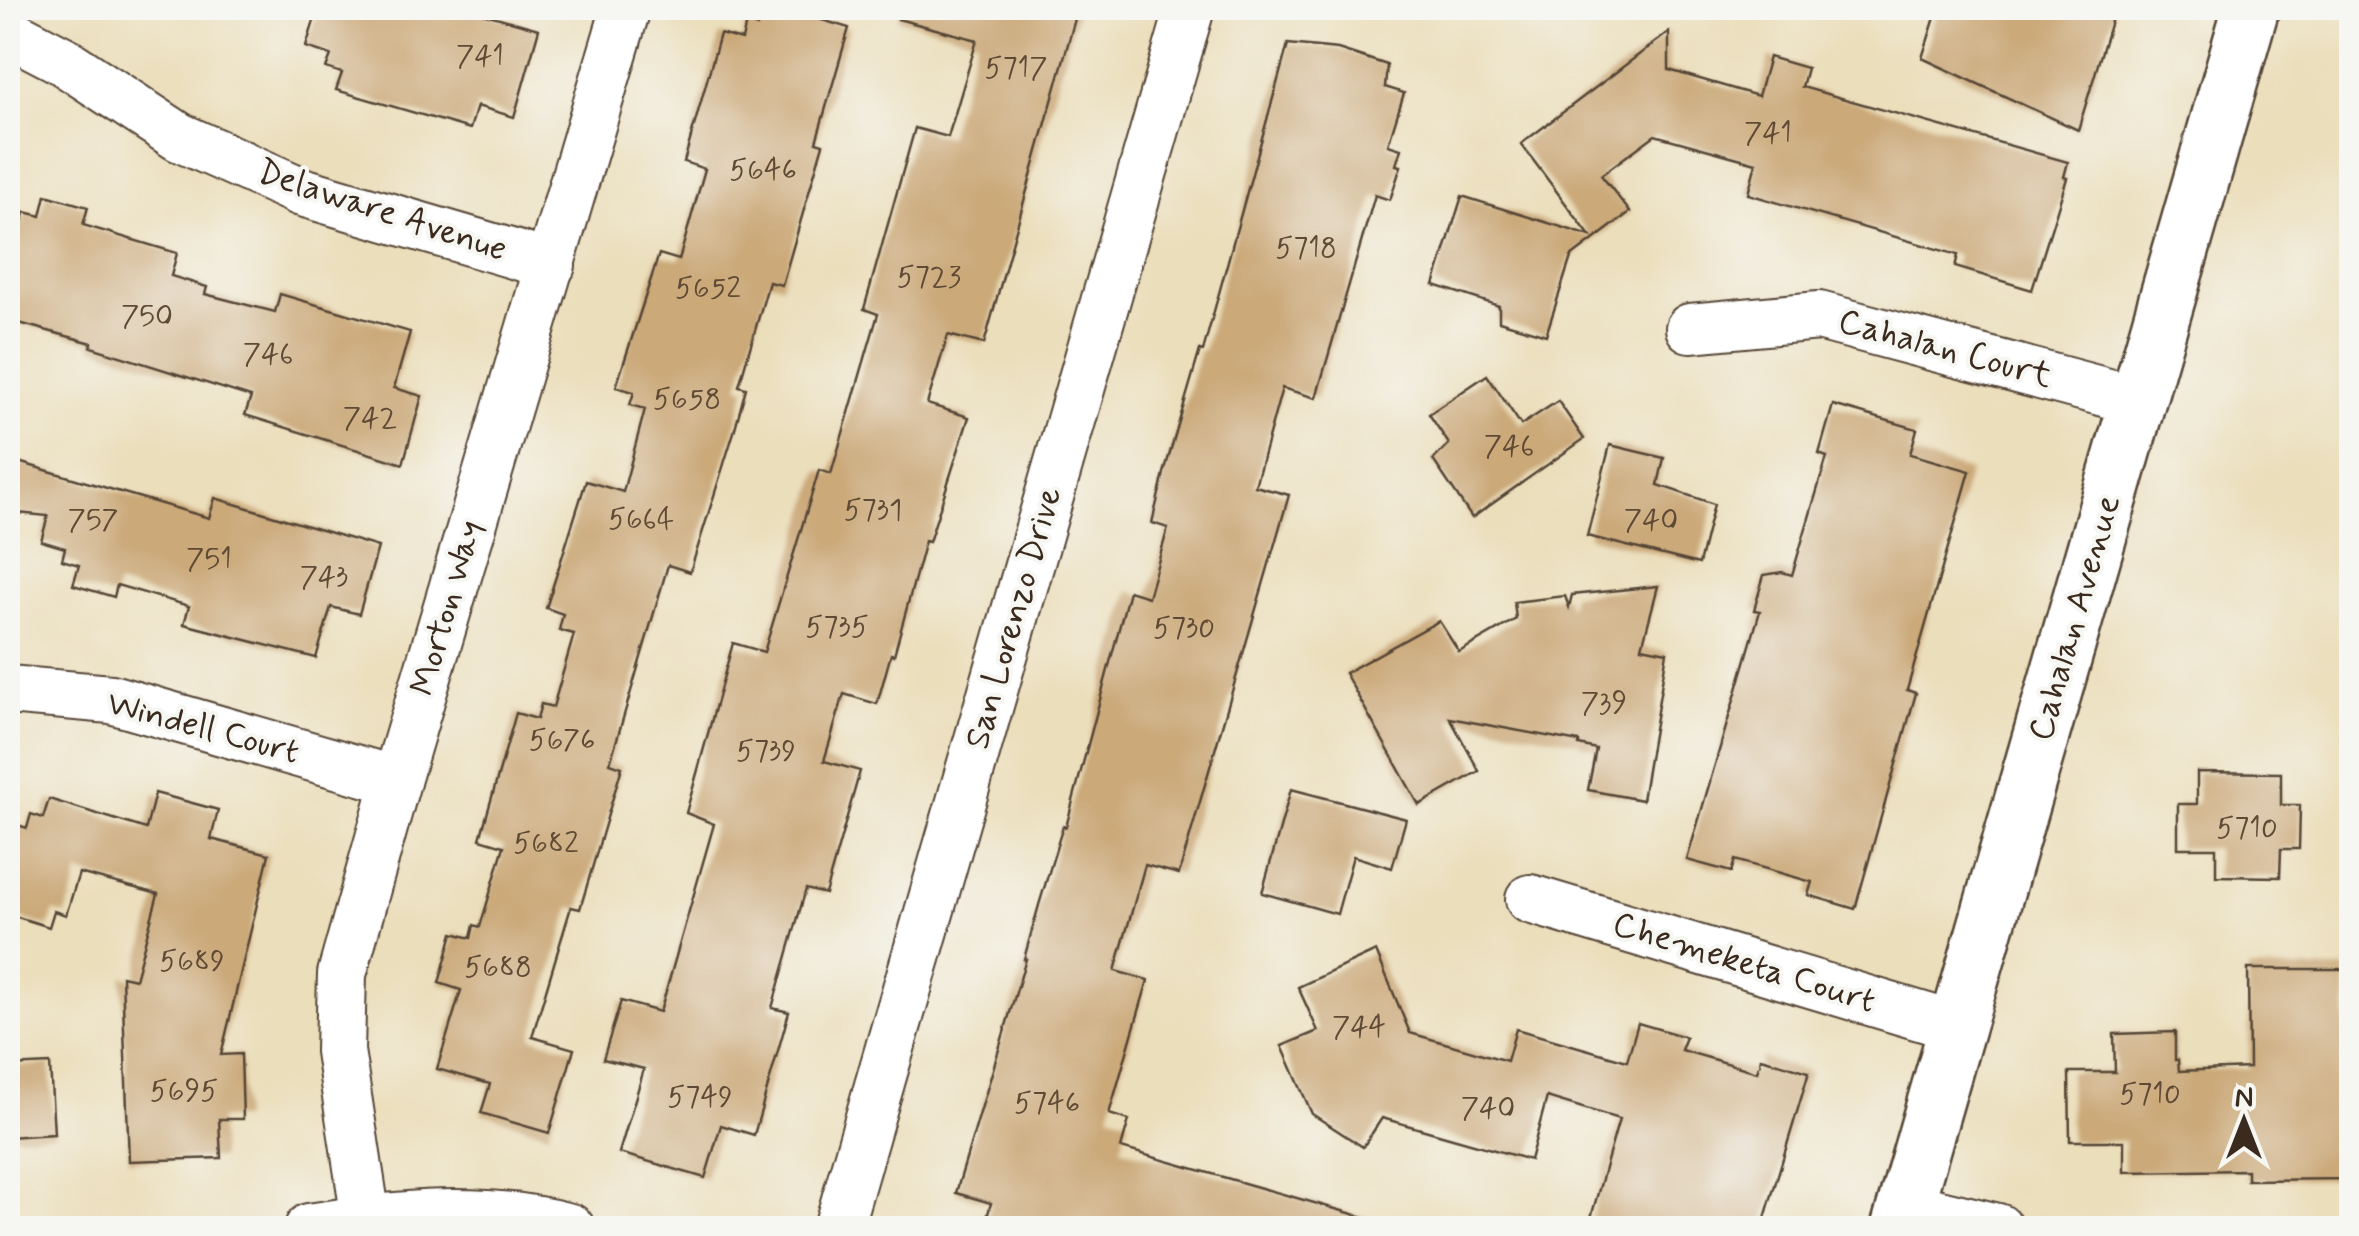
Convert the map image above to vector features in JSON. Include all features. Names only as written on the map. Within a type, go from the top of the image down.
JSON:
[{"type":"street","name":"Morton Way","points":[[366,1219],[340,1051],[342,974],[626,8]]},
{"type":"street","name":"San Lorenzo Drive","points":[[838,1228],[1190,8]]},
{"type":"street","name":"Cahalan Avenue","points":[[1902,1217],[2251,8]]},
{"type":"street","name":"Delaware Avenue","points":[[8,32],[62,60],[179,138],[302,192],[551,265]]},
{"type":"street","name":"Cahalan Court","points":[[1690,328],[1820,316],[2138,401]]},
{"type":"street","name":"Windell Court","points":[[8,690],[111,698],[396,781]]},
{"type":"street","name":"Chemeketa Court","points":[[1530,899],[1957,1027]]},
{"type":"street","points":[[309,1228],[366,1219],[453,1213],[538,1220],[570,1228]]},
{"type":"street","points":[[1902,1217],[1998,1228]]},
{"type":"building","points":[[318,8],[464,8],[539,29],[514,117],[477,106],[470,129],[336,90],[342,73],[326,68],[331,55],[306,47]]},
{"type":"building","points":[[763,8],[782,8],[849,28],[816,142],[823,144],[782,285],[769,282],[739,386],[746,388],[690,572],[668,565],[610,763],[622,767],[580,909],[571,907],[532,1037],[574,1049],[549,1133],[481,1113],[490,1084],[437,1069],[461,990],[439,983],[453,933],[471,938],[474,925],[480,927],[504,846],[480,839],[516,713],[537,719],[541,704],[553,707],[574,634],[559,630],[563,614],[546,608],[586,481],[623,492],[645,409],[630,405],[634,392],[616,387],[659,254],[679,260],[705,169],[684,162],[720,34],[742,40],[746,23],[757,27]]},
{"type":"building","points":[[900,8],[1078,8],[984,344],[948,335],[927,404],[969,417],[929,542],[925,541],[894,655],[891,654],[877,704],[844,694],[824,761],[860,771],[825,894],[806,889],[772,1008],[789,1012],[754,1135],[721,1125],[705,1178],[619,1153],[644,1069],[603,1059],[621,1001],[660,1012],[714,824],[686,813],[733,643],[764,652],[819,470],[831,474],[878,314],[864,309],[915,128],[948,137],[977,40],[898,19]]},
{"type":"building","points":[[1938,8],[2115,8],[2078,130],[1922,58]]},
{"type":"building","points":[[1669,32],[1669,70],[1758,96],[1769,57],[1807,68],[1802,87],[2068,162],[2064,177],[2067,178],[2032,290],[1955,267],[1958,255],[1748,194],[1756,163],[1655,135],[1601,175],[1630,212],[1571,257],[1546,335],[1499,321],[1499,306],[1434,285],[1462,196],[1590,236],[1521,144]]},
{"type":"building","points":[[1288,44],[1338,49],[1387,65],[1385,87],[1404,93],[1388,145],[1401,149],[1396,165],[1401,166],[1390,200],[1375,195],[1316,398],[1282,388],[1255,486],[1289,495],[1179,874],[1145,865],[1115,971],[1148,980],[1109,1114],[1129,1120],[1121,1148],[1367,1218],[1365,1228],[984,1228],[991,1203],[956,1193],[1039,905],[1063,826],[1066,827],[1129,591],[1148,597],[1168,528],[1152,523],[1164,473],[1200,350],[1203,351]]},
{"type":"building","points":[[46,195],[88,207],[83,225],[177,253],[171,276],[207,287],[205,294],[275,312],[280,294],[410,332],[394,388],[422,396],[403,464],[245,415],[251,397],[91,347],[92,343],[8,320],[8,218],[22,222],[25,212],[41,216]]},
{"type":"building","points":[[1487,375],[1521,425],[1558,401],[1584,439],[1472,518],[1433,460],[1449,444],[1429,414]]},
{"type":"building","points":[[1833,405],[1917,429],[1910,454],[1970,471],[1907,690],[1916,693],[1855,909],[1808,895],[1812,882],[1735,860],[1731,872],[1687,860],[1760,611],[1754,610],[1764,575],[1792,575],[1827,457],[1819,454]]},
{"type":"building","points":[[1610,445],[1664,458],[1658,485],[1714,504],[1699,564],[1587,536]]},
{"type":"building","points":[[8,459],[209,518],[215,498],[378,547],[359,614],[331,607],[316,658],[184,624],[189,606],[117,585],[114,597],[73,585],[79,565],[62,560],[65,548],[41,541],[48,516],[8,512]]},
{"type":"building","points":[[1658,586],[1642,647],[1667,652],[1642,800],[1588,790],[1596,749],[1579,742],[1450,718],[1479,771],[1419,805],[1345,673],[1439,621],[1459,652],[1516,619],[1514,602],[1565,596],[1569,607],[1572,595]]},
{"type":"building","points":[[2197,772],[2281,773],[2281,805],[2300,805],[2299,849],[2281,849],[2280,877],[2216,876],[2216,848],[2178,848],[2178,804],[2197,804]]},
{"type":"building","points":[[1291,789],[1406,819],[1392,868],[1353,856],[1337,914],[1262,893]]},
{"type":"building","points":[[155,793],[218,810],[211,839],[269,854],[221,1055],[241,1054],[243,1119],[219,1119],[221,1158],[129,1161],[122,976],[135,979],[158,894],[79,873],[66,915],[54,911],[49,927],[8,914],[8,822],[27,828],[31,814],[43,818],[49,799],[146,829]]},
{"type":"building","points":[[1376,951],[1410,1033],[1507,1061],[1516,1029],[1627,1061],[1638,1023],[1686,1037],[1681,1050],[1757,1072],[1761,1058],[1809,1072],[1762,1228],[1588,1228],[1619,1119],[1547,1097],[1530,1160],[1382,1118],[1363,1147],[1312,1114],[1282,1046],[1318,1031],[1298,987]]},
{"type":"building","points":[[2248,969],[2346,969],[2346,1105],[2352,1105],[2352,1179],[2247,1180],[2247,1170],[2124,1172],[2124,1141],[2070,1141],[2069,1072],[2115,1072],[2114,1034],[2175,1032],[2179,1071],[2249,1068]]},
{"type":"building","points":[[50,1064],[54,1134],[8,1137],[8,1066]]}]
